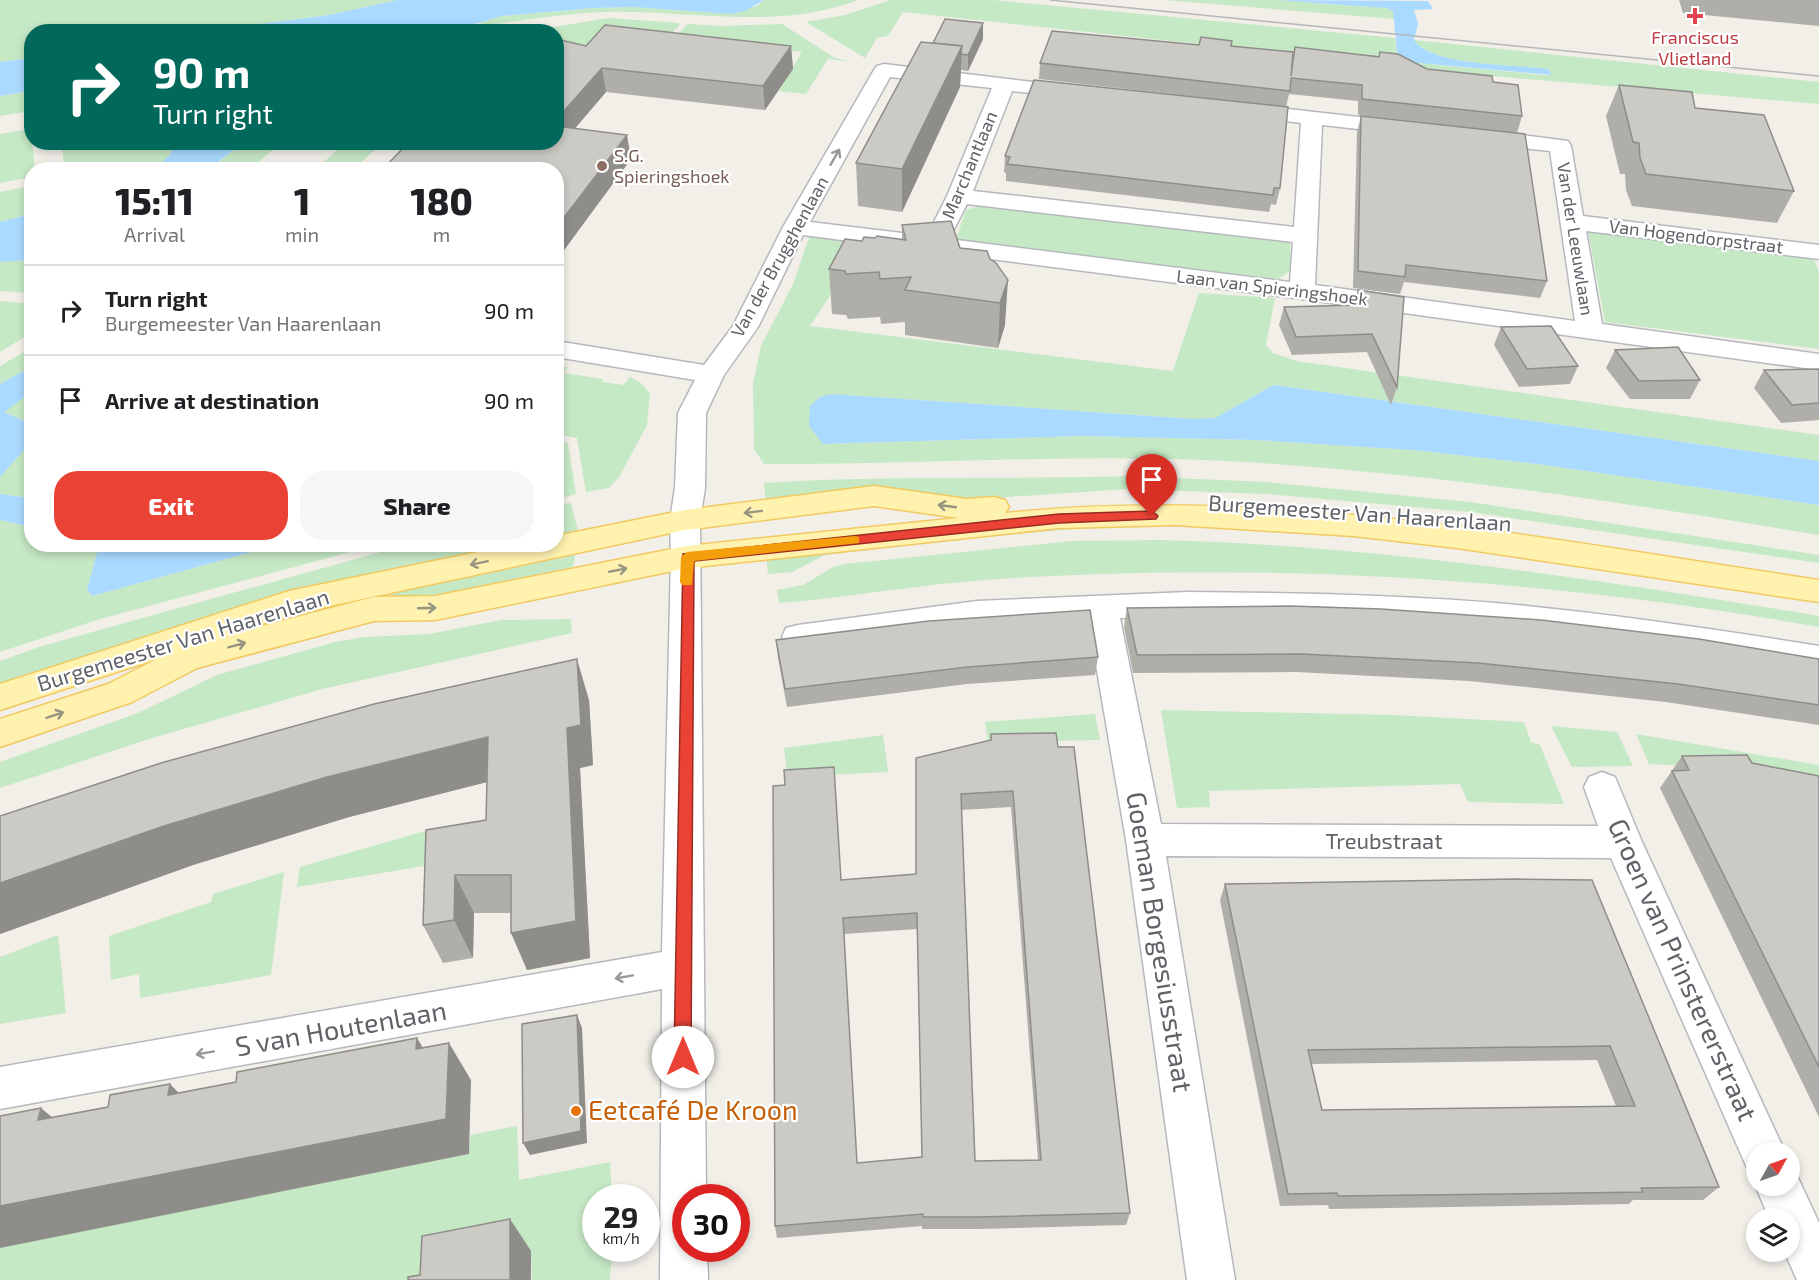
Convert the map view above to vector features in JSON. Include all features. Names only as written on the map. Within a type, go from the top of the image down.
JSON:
[{"type":"main road","name":"Burgemeester Van Haarenlaan","points":[[564,545],[685,520],[874,496],[967,509],[1112,499],[1257,501],[1451,515],[1819,570]]},
{"type":"main road","name":"Burgemeester Van Haarenlaan","points":[[0,733],[120,693],[187,658],[374,609],[435,608],[687,557],[1059,518],[1175,515],[1354,526],[1457,537],[1819,591]]},
{"type":"main road","name":"Burgemeester Van Haarenlaan","points":[[0,697],[289,603],[532,552]]},
{"type":"street","name":"Van der Brugghenlaan","points":[[685,520],[690,488],[692,413],[711,374],[744,327],[795,226],[884,70],[1004,84]]},
{"type":"street","points":[[1004,84],[1098,94]]},
{"type":"street","name":"Marchantlaan","points":[[934,246],[959,196],[1004,84]]},
{"type":"street","points":[[1229,109],[1430,131]]},
{"type":"street","points":[[1302,291],[1312,118]]},
{"type":"street","name":"Van der Leeuwlaan","points":[[1466,135],[1560,146],[1590,331]]},
{"type":"street","points":[[959,196],[1306,236]]},
{"type":"street","name":"Van Hogendorpstraat","points":[[1572,222],[1819,252]]},
{"type":"street","name":"Laan van Spieringshoek","points":[[795,226],[934,246],[1302,291],[1819,362]]},
{"type":"street","points":[[564,350],[711,374]]},
{"type":"street","points":[[684,1280],[682,968],[687,557],[685,520]]},
{"type":"street","points":[[798,638],[974,613],[1102,606],[1306,604],[1529,617],[1718,640],[1819,659]]},
{"type":"street","name":"Goeman Borgesiusstraat","points":[[1102,606],[1145,840],[1211,1280]]},
{"type":"street","name":"Groen van Prinstererstraat","points":[[1602,787],[1623,842],[1758,1142]]},
{"type":"street","name":"Treubstraat","points":[[1145,840],[1623,842]]},
{"type":"street","name":"S van Houtenlaan","points":[[0,1088],[682,968]]},
{"type":"street","points":[[1783,1196],[1819,1276]]},
{"type":"green space","points":[[0,0],[397,0],[329,15],[259,24],[24,24],[24,59],[0,62]]},
{"type":"green space","points":[[764,0],[858,0],[796,15],[765,17],[606,12],[494,24],[479,23],[501,16],[593,8],[633,7],[732,14],[757,6]]},
{"type":"green space","points":[[891,0],[993,0],[1395,38],[1398,61],[1543,75],[1551,75],[1548,69],[1456,60],[1424,49],[1414,40],[1819,82],[1819,104],[1492,76],[903,12],[888,36],[877,38],[865,58],[806,22],[845,15]]},
{"type":"green space","points":[[1165,0],[1276,0],[1386,8],[1393,11],[1395,19]]},
{"type":"green space","points":[[609,18],[679,23],[679,26],[668,37],[564,59],[564,25]]},
{"type":"green space","points":[[688,24],[721,26],[782,24],[835,58],[852,62],[828,59],[806,94],[779,91],[802,52],[674,38]]},
{"type":"green space","points":[[24,92],[24,112],[0,116],[0,96]]},
{"type":"green space","points":[[24,130],[24,150],[33,150],[34,162],[24,162],[24,178],[0,183],[0,134]]},
{"type":"green space","points":[[63,150],[172,150],[163,162],[63,162]]},
{"type":"green space","points":[[234,150],[273,150],[258,162],[219,162]]},
{"type":"green space","points":[[337,150],[374,150],[362,162],[324,162]]},
{"type":"green space","points":[[24,187],[24,216],[0,222],[0,192]]},
{"type":"green space","points":[[980,206],[1290,243],[1290,271],[1278,279],[956,239],[966,210]]},
{"type":"green space","points":[[1588,231],[1814,259],[1819,272],[1819,349],[1605,322]]},
{"type":"green space","points":[[810,235],[871,245],[841,279],[810,326],[1173,371],[1199,293],[1275,298],[1266,345],[1273,353],[1296,361],[1819,435],[1819,461],[1274,385],[1215,418],[1194,419],[832,394],[823,444],[1082,436],[1256,440],[1413,450],[1545,465],[1819,505],[1819,535],[1524,490],[1302,466],[1227,461],[1111,458],[764,464],[754,449],[753,383],[761,346],[793,284]]},
{"type":"green space","points":[[24,260],[24,293],[0,291],[0,262]]},
{"type":"green space","points":[[0,301],[24,303],[24,337],[0,352]]},
{"type":"green space","points":[[24,352],[24,371],[0,384],[0,366]]},
{"type":"green space","points":[[564,373],[624,385],[630,377],[641,383],[650,394],[647,425],[619,477],[609,488],[586,492],[577,438],[564,435]]},
{"type":"green space","points":[[24,396],[24,421],[4,412],[4,409]]},
{"type":"green space","points":[[564,442],[568,443],[576,494],[564,497]]},
{"type":"green space","points":[[24,450],[24,497],[0,494],[0,477]]},
{"type":"green space","points":[[1128,476],[1266,482],[1470,502],[1819,555],[1819,563],[1470,512],[1266,494],[1128,489],[962,500],[766,501],[764,483],[855,479]]},
{"type":"green space","points":[[571,503],[579,535],[564,538],[564,504]]},
{"type":"green space","points":[[0,520],[24,525],[24,552],[97,552],[87,590],[92,596],[252,552],[350,552],[100,619],[0,652]]},
{"type":"green space","points":[[1148,521],[1347,532],[1496,546],[1819,597],[1819,601],[1629,571],[1439,546],[1311,534],[1186,526],[1105,527],[945,541],[825,555],[792,572],[768,574],[766,554],[1058,524]]},
{"type":"green space","points":[[1161,540],[1327,549],[1491,567],[1819,616],[1819,627],[1649,601],[1564,591],[1392,577],[1221,572],[1013,578],[779,603],[777,590],[803,585],[833,567],[844,564],[1072,541]]},
{"type":"green space","points":[[381,552],[507,552],[0,687],[0,661],[42,646]]},
{"type":"green space","points":[[575,555],[573,567],[440,594],[392,597],[391,593]]},
{"type":"green space","points":[[571,619],[572,633],[322,689],[149,739],[0,788],[0,762],[138,713],[217,675],[335,642],[365,637],[429,634],[501,620]]},
{"type":"green space","points":[[1161,710],[1393,715],[1524,722],[1531,742],[1540,745],[1564,804],[1468,802],[1460,784],[1209,791],[1210,807],[1177,808]]},
{"type":"green space","points":[[1095,714],[1100,740],[988,742],[985,722]]},
{"type":"green space","points":[[1551,726],[1617,732],[1633,766],[1572,767]]},
{"type":"green space","points":[[1636,734],[1819,765],[1819,787],[1728,768],[1649,764]]},
{"type":"green space","points":[[883,735],[888,772],[788,777],[784,748]]},
{"type":"green space","points":[[432,829],[430,865],[297,887],[300,867]]},
{"type":"green space","points":[[284,872],[271,975],[140,998],[139,974],[111,980],[109,936],[211,902],[213,894]]},
{"type":"green space","points":[[58,935],[66,1013],[0,1024],[0,957]]},
{"type":"green space","points":[[517,1126],[519,1180],[610,1162],[611,1184],[582,1184],[582,1262],[611,1262],[610,1280],[532,1280],[531,1251],[447,1280],[0,1280],[0,1247],[469,1154],[470,1135]]},
{"type":"water","points":[[397,0],[764,0],[745,11],[732,14],[633,7],[501,16],[472,24],[259,24],[329,15]]},
{"type":"water","points":[[1276,0],[1428,1],[1433,9],[1414,10],[1418,24],[1414,40],[1424,49],[1456,60],[1548,69],[1552,75],[1398,61],[1393,11],[1386,8]]},
{"type":"water","points":[[24,59],[24,92],[0,96],[0,62]]},
{"type":"water","points":[[172,150],[234,150],[218,162],[162,162]]},
{"type":"water","points":[[24,216],[24,260],[0,262],[0,222]]},
{"type":"water","points":[[24,371],[24,397],[4,412],[24,421],[24,450],[0,477],[0,384]]},
{"type":"water","points":[[1274,385],[1819,461],[1819,505],[1545,465],[1413,450],[1256,440],[1082,436],[823,444],[809,426],[810,406],[820,397],[832,394],[1194,419],[1215,418]]},
{"type":"water","points":[[0,494],[24,497],[24,525],[0,520]]},
{"type":"water","points":[[97,552],[252,552],[92,596],[87,590]]},
{"type":"building","points":[[945,19],[983,23],[968,55],[961,54],[962,46],[933,43]]},
{"type":"building","points":[[605,25],[791,46],[763,86],[602,68],[564,111],[564,41],[586,46]]},
{"type":"building","points":[[1052,31],[1199,45],[1201,37],[1232,41],[1231,46],[1293,52],[1291,76],[1295,47],[1379,57],[1380,52],[1398,54],[1427,69],[1492,76],[1493,82],[1518,85],[1522,116],[1362,99],[1362,85],[1291,78],[1290,91],[1040,63]]},
{"type":"building","points":[[921,42],[962,46],[902,169],[856,163]]},
{"type":"building","points":[[1034,80],[1288,107],[1280,188],[1274,188],[1273,195],[1007,164],[1010,157],[1005,156]]},
{"type":"building","points":[[1619,85],[1692,92],[1695,108],[1764,115],[1794,191],[1646,174],[1640,158],[1639,143],[1633,142]]},
{"type":"building","points":[[1361,116],[1525,134],[1547,281],[1406,265],[1405,277],[1358,271]]},
{"type":"building","points":[[564,127],[627,135],[564,218],[564,162],[390,162],[401,150],[564,150]]},
{"type":"building","points":[[951,221],[960,248],[987,251],[990,259],[996,263],[1008,280],[1000,303],[905,290],[911,277],[880,279],[879,272],[846,274],[845,271],[829,269],[845,239],[862,241],[864,237],[875,238],[877,236],[906,240],[902,225]]},
{"type":"building","points":[[1358,290],[1404,297],[1397,387],[1372,334],[1296,337],[1284,307],[1358,305]]},
{"type":"building","points":[[1551,326],[1578,366],[1527,369],[1501,327]]},
{"type":"building","points":[[1678,347],[1700,380],[1639,381],[1615,350]]},
{"type":"building","points":[[1819,369],[1819,403],[1792,405],[1764,370]]},
{"type":"building","points":[[1290,606],[1381,609],[1541,620],[1699,639],[1819,659],[1819,705],[1678,684],[1478,663],[1302,654],[1137,655],[1127,608]]},
{"type":"building","points":[[1090,610],[1098,657],[968,667],[785,689],[776,640],[929,621]]},
{"type":"building","points":[[577,659],[581,725],[567,728],[576,921],[511,933],[511,875],[455,875],[454,920],[423,925],[426,830],[486,820],[488,737],[327,777],[164,826],[0,883],[0,816],[161,763],[374,704]]},
{"type":"building","points":[[1056,733],[1058,747],[1074,747],[1130,1213],[979,1217],[923,1217],[923,1214],[775,1226],[773,786],[785,785],[784,770],[834,767],[841,880],[916,874],[916,758],[991,740],[991,734]],"holes":[[[1013,791],[1041,1160],[975,1161],[961,794]],[[917,913],[922,1157],[857,1163],[843,918]]]},
{"type":"building","points":[[1747,755],[1752,763],[1819,776],[1819,1067],[1672,771],[1689,770],[1682,756]]},
{"type":"building","points":[[1514,879],[1592,880],[1719,1187],[1641,1188],[1643,1192],[1338,1196],[1337,1193],[1288,1194],[1225,884]],"holes":[[[1610,1046],[1635,1106],[1322,1110],[1308,1050]]]},
{"type":"building","points":[[577,1015],[581,1131],[523,1143],[522,1024]]},
{"type":"building","points":[[417,1038],[416,1049],[449,1043],[446,1119],[0,1206],[0,1116],[41,1108],[38,1120],[108,1107],[110,1095],[170,1084],[168,1095],[236,1082],[237,1072]]},
{"type":"building","points":[[510,1219],[510,1280],[408,1280],[408,1277],[420,1275],[422,1236]]},
{"type":"tram line","points":[[1050,0],[1819,76]]},
{"type":"slow traffic","points":[[687,582],[687,557],[855,540]]},
{"type":"place","name":"Franciscus Vlietland","points":[[1695,16]]},
{"type":"place","name":"S.G. Spieringshoek","points":[[602,166]]},
{"type":"place","name":"Eetcafé De Kroon","points":[[576,1111]]},
{"type":"route","points":[[683,1057],[682,945],[687,557],[1059,518],[1152,516]]}]
